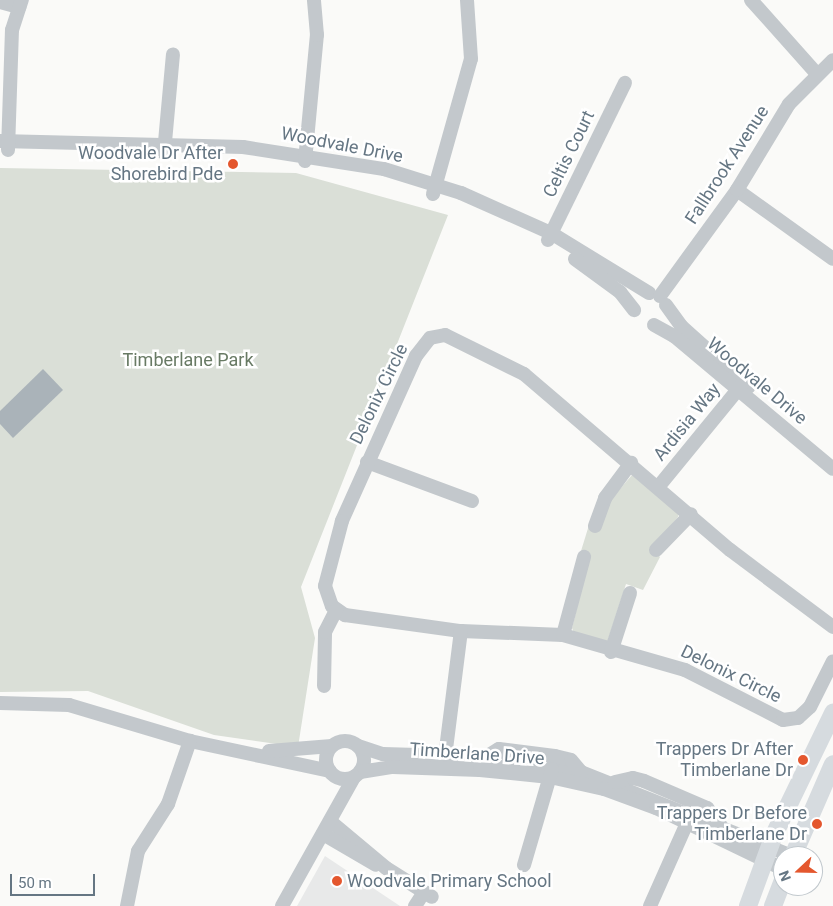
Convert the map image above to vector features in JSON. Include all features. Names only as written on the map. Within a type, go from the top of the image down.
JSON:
[{"type":"main road","points":[[748,906],[768,853],[833,713]]},
{"type":"main road","points":[[796,846],[833,764]]},
{"type":"street","points":[[306,158],[318,35],[314,0]]},
{"type":"street","points":[[434,189],[472,59],[467,0]]},
{"type":"street","points":[[752,0],[817,74]]},
{"type":"street","points":[[0,2],[21,4],[11,44],[4,146]]},
{"type":"street","points":[[164,151],[173,54]]},
{"type":"street","name":"Fallbrook Avenue","points":[[658,298],[738,190],[789,104],[833,60]]},
{"type":"street","name":"Celtis Court","points":[[549,237],[625,83]]},
{"type":"street","name":"Woodvale Drive","points":[[4,146],[306,158],[384,169],[549,237],[658,298],[681,326],[741,385],[833,469]]},
{"type":"street","points":[[738,190],[833,259]]},
{"type":"street","name":"Woodvale Drive","points":[[549,237],[620,292],[634,310]]},
{"type":"street","points":[[640,297],[658,298],[665,315],[654,325],[639,320],[634,310],[640,297]]},
{"type":"street","name":"Woodvale Drive","points":[[654,325],[741,385],[833,461]]},
{"type":"street","name":"Delonix Circle","points":[[833,627],[730,550],[659,486],[524,374],[445,335],[430,338],[420,348],[342,520],[327,574],[325,593],[336,610],[354,617],[460,631],[563,635],[611,652],[685,670],[783,720],[798,718],[810,706],[833,661]]},
{"type":"street","name":"Ardisia Way","points":[[659,486],[741,385]]},
{"type":"street","points":[[367,462],[472,501]]},
{"type":"street","points":[[594,526],[605,498],[631,463]]},
{"type":"street","points":[[656,550],[691,514]]},
{"type":"street","points":[[563,635],[584,557]]},
{"type":"street","points":[[611,652],[630,594]]},
{"type":"street","points":[[324,686],[326,632],[336,610]]},
{"type":"street","points":[[444,763],[460,631]]},
{"type":"street","points":[[0,703],[69,705],[190,741],[332,773],[357,774]]},
{"type":"street","points":[[127,906],[138,852],[168,804],[190,741]]},
{"type":"street","points":[[235,750],[332,746],[342,741],[358,746],[364,756],[357,774],[282,906]]},
{"type":"street","points":[[332,746],[326,761],[332,773],[338,807]]},
{"type":"street","name":"Timberlane Drive","points":[[358,746],[383,754],[444,763],[551,772],[581,772],[615,782],[689,818],[773,854]]},
{"type":"street","name":"Timberlane Drive","points":[[486,757],[499,749],[555,756],[571,760],[581,772]]},
{"type":"street","name":"Timberlane Drive","points":[[357,774],[486,757],[551,772],[689,818],[725,827]]},
{"type":"street","points":[[524,865],[551,772]]},
{"type":"street","name":"Timberlane Drive","points":[[615,782],[633,778],[707,808],[725,827],[768,853],[773,859]]},
{"type":"street","points":[[650,906],[689,818]]},
{"type":"street","points":[[330,822],[386,868],[428,894],[415,906]]},
{"type":"street","points":[[322,834],[368,863],[386,868]]},
{"type":"shaded area","name":"Woodvale Primary School","points":[[325,856],[400,906],[297,906]]},
{"type":"green space","name":"Timberlane Park","points":[[0,168],[296,173],[448,215],[301,587],[315,638],[298,747],[214,735],[88,691],[0,692]]},
{"type":"green space","points":[[632,475],[679,513],[678,517],[652,549],[660,557],[643,590],[626,584],[607,643],[574,633],[572,628],[590,555],[581,551],[589,525]]},
{"type":"building","points":[[43,369],[63,390],[13,438],[0,424],[0,411]]},
{"type":"place","name":"Woodvale Dr After Shorebird Pde","points":[[233,164]]},
{"type":"place","name":"Trappers Dr After Timberlane Dr","points":[[803,760]]},
{"type":"place","name":"Trappers Dr Before Timberlane Dr","points":[[817,824]]},
{"type":"place","name":"Woodvale Primary School","points":[[337,881]]}]
